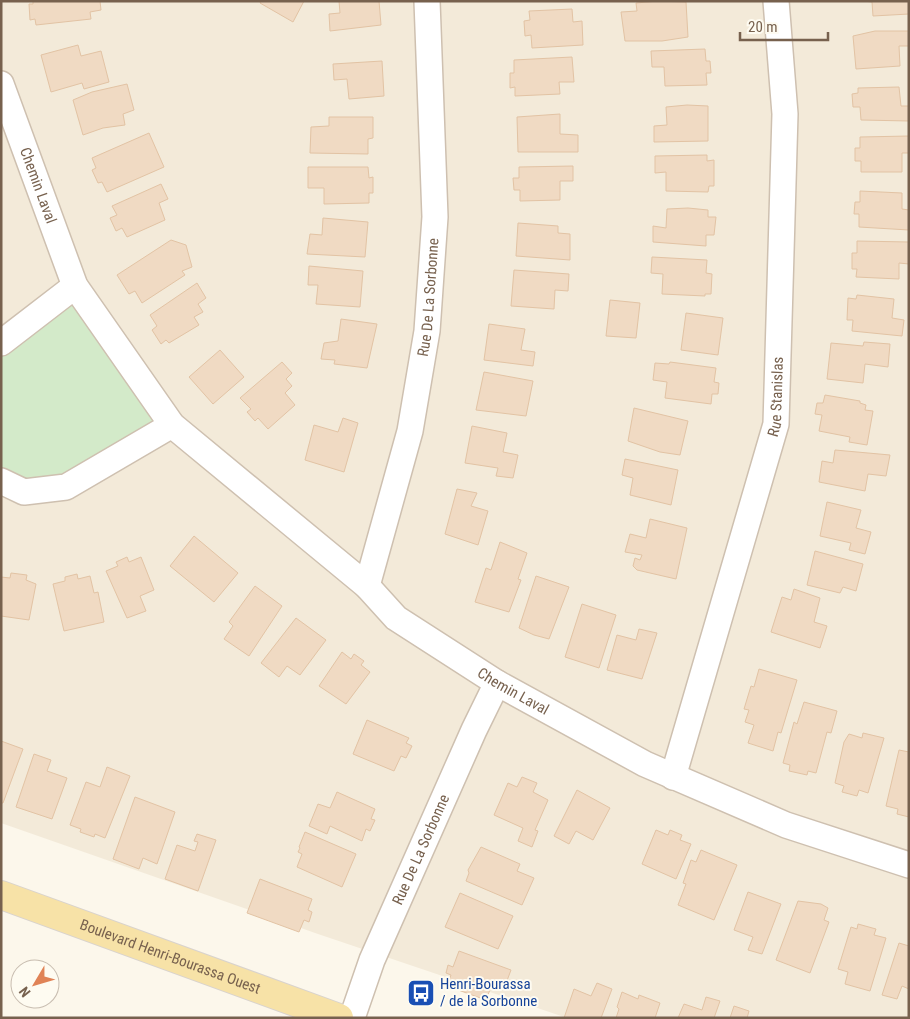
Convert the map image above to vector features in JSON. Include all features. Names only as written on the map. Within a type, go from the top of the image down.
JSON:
[{"type":"main road","name":"Boulevard Henri-Bourassa Ouest","points":[[1,895],[339,1018]]},
{"type":"street","name":"Rue De La Sorbonne","points":[[367,586],[410,431],[427,331],[435,217],[427,1]]},
{"type":"street","name":"Rue Stanislas","points":[[673,777],[776,424],[785,114],[776,1]]},
{"type":"street","name":"Chemin Laval","points":[[1,84],[75,286],[172,425],[367,586],[396,618],[498,683],[612,747],[673,777],[786,825],[909,865]]},
{"type":"street","points":[[1,344],[75,286]]},
{"type":"street","points":[[1,481],[24,492],[66,487],[172,425]]},
{"type":"street","name":"Rue De La Sorbonne","points":[[352,1018],[372,960],[474,730],[498,683]]},
{"type":"shaded area","points":[[1,1],[909,1],[909,1018],[567,1018],[318,934],[1,823]]},
{"type":"green space","points":[[75,286],[172,425],[66,487],[1,481],[1,343]]},
{"type":"building","points":[[33,1],[100,1],[101,10],[90,12],[91,19],[36,25],[35,19],[30,20],[29,4],[33,4]]},
{"type":"building","points":[[261,1],[304,1],[293,22],[260,3]]},
{"type":"building","points":[[339,1],[379,1],[381,25],[330,31],[329,14],[340,13]]},
{"type":"building","points":[[658,1],[686,2],[688,37],[662,41],[625,41],[621,12],[637,11],[636,3]]},
{"type":"building","points":[[864,1],[909,1],[909,14],[873,16],[872,2]]},
{"type":"building","points":[[572,9],[573,22],[582,21],[583,45],[532,48],[531,35],[525,36],[524,21],[530,20],[529,11]]},
{"type":"building","points":[[875,31],[909,31],[909,46],[899,46],[900,66],[856,69],[853,36]]},
{"type":"building","points":[[78,45],[81,56],[101,51],[109,82],[84,89],[82,83],[51,92],[41,55]]},
{"type":"building","points":[[705,49],[706,61],[710,61],[711,73],[706,73],[707,85],[665,86],[664,67],[652,67],[651,51]]},
{"type":"building","points":[[572,57],[574,82],[559,82],[560,94],[515,96],[515,87],[510,88],[510,73],[514,73],[514,60]]},
{"type":"building","points":[[382,61],[384,96],[349,99],[347,79],[334,80],[333,64]]},
{"type":"building","points":[[127,84],[134,110],[123,114],[125,125],[103,128],[83,135],[73,100],[92,92]]},
{"type":"building","points":[[899,87],[901,106],[909,106],[909,121],[861,120],[860,107],[853,107],[852,94],[858,93],[858,88]]},
{"type":"building","points":[[708,106],[708,141],[654,142],[654,126],[667,125],[666,107]]},
{"type":"building","points":[[560,114],[560,134],[578,135],[578,152],[518,152],[517,117]]},
{"type":"building","points":[[329,117],[373,117],[373,138],[368,139],[368,154],[310,153],[311,127],[329,126]]},
{"type":"building","points":[[149,133],[164,167],[107,192],[102,182],[98,183],[92,170],[96,168],[92,158]]},
{"type":"building","points":[[909,136],[909,153],[902,153],[902,172],[861,172],[861,161],[855,161],[855,148],[860,148],[860,137]]},
{"type":"building","points":[[707,155],[707,161],[714,160],[714,186],[709,186],[708,192],[666,191],[666,172],[655,173],[655,156]]},
{"type":"building","points":[[573,166],[573,181],[560,181],[560,200],[520,201],[520,190],[514,190],[513,178],[519,178],[519,167]]},
{"type":"building","points":[[308,167],[368,167],[369,178],[373,177],[373,193],[369,193],[369,203],[324,204],[324,188],[308,188]]},
{"type":"building","points":[[161,184],[168,199],[159,203],[165,220],[127,237],[122,228],[116,231],[110,218],[117,215],[112,206]]},
{"type":"building","points":[[860,191],[902,193],[902,209],[909,210],[909,230],[859,227],[859,214],[854,214],[855,202],[860,202]]},
{"type":"building","points":[[688,208],[708,210],[708,217],[716,217],[714,235],[706,235],[706,246],[653,242],[653,226],[666,228],[667,209]]},
{"type":"building","points":[[323,218],[368,222],[365,257],[307,254],[310,234],[322,235]]},
{"type":"building","points":[[518,223],[558,226],[558,233],[570,234],[570,260],[516,256]]},
{"type":"building","points":[[171,240],[186,245],[192,267],[182,271],[185,275],[142,303],[135,291],[129,294],[117,275]]},
{"type":"building","points":[[857,241],[909,242],[909,264],[899,263],[899,279],[856,277],[857,269],[852,269],[852,253],[857,253]]},
{"type":"building","points":[[652,257],[707,260],[706,273],[712,274],[711,294],[705,294],[705,296],[662,294],[663,274],[651,273]]},
{"type":"building","points":[[309,266],[363,271],[360,307],[316,304],[318,285],[308,285]]},
{"type":"building","points":[[514,270],[569,274],[568,291],[555,290],[554,309],[511,306]]},
{"type":"building","points":[[197,283],[206,298],[198,304],[203,312],[194,317],[199,325],[169,343],[166,340],[161,344],[152,330],[157,326],[150,315]]},
{"type":"building","points":[[857,295],[894,299],[892,318],[904,320],[902,336],[852,331],[853,320],[847,320],[848,298],[856,299]]},
{"type":"building","points":[[610,300],[640,303],[636,338],[606,336]]},
{"type":"building","points":[[686,313],[723,318],[718,355],[681,350]]},
{"type":"building","points":[[341,319],[377,324],[367,368],[334,364],[335,360],[321,359],[324,343],[338,341]]},
{"type":"building","points":[[489,324],[525,329],[521,350],[535,352],[533,366],[484,360]]},
{"type":"building","points":[[864,342],[890,344],[888,367],[865,364],[863,383],[827,379],[831,343],[863,346]]},
{"type":"building","points":[[220,350],[244,377],[213,404],[189,377]]},
{"type":"building","points":[[282,362],[292,373],[286,379],[292,386],[285,393],[295,405],[268,429],[258,418],[255,421],[247,412],[251,409],[240,398]]},
{"type":"building","points":[[670,362],[716,368],[714,382],[719,383],[718,394],[712,394],[711,404],[665,398],[667,382],[653,380],[655,363],[669,364]]},
{"type":"building","points":[[484,372],[533,381],[526,416],[476,410]]},
{"type":"building","points":[[825,395],[860,401],[860,403],[866,405],[865,410],[873,411],[867,445],[849,442],[850,437],[819,431],[822,415],[815,414],[817,403],[823,403]]},
{"type":"building","points":[[634,408],[688,421],[680,455],[660,452],[628,441]]},
{"type":"building","points":[[343,418],[358,423],[344,472],[305,460],[314,425],[338,432]]},
{"type":"building","points":[[472,426],[507,433],[503,452],[518,455],[513,478],[496,476],[498,468],[465,463]]},
{"type":"building","points":[[835,450],[890,455],[886,476],[868,474],[865,491],[819,482],[822,461],[833,463]]},
{"type":"building","points":[[625,459],[678,470],[671,505],[630,495],[633,478],[622,475]]},
{"type":"building","points":[[457,489],[477,493],[471,506],[488,511],[478,545],[445,534]]},
{"type":"building","points":[[827,502],[861,510],[856,528],[871,532],[865,554],[849,550],[851,543],[820,536]]},
{"type":"building","points":[[650,519],[687,528],[676,579],[637,570],[633,566],[635,558],[640,560],[642,555],[625,552],[630,534],[646,538]]},
{"type":"building","points":[[194,536],[238,573],[214,602],[170,566]]},
{"type":"building","points":[[500,542],[527,553],[518,579],[521,580],[509,612],[475,602],[486,568],[491,570]]},
{"type":"building","points":[[815,551],[863,564],[856,591],[843,587],[840,593],[807,585]]},
{"type":"building","points":[[127,557],[129,562],[141,557],[154,590],[140,596],[146,611],[127,618],[106,571],[118,566],[116,562]]},
{"type":"building","points":[[11,573],[27,575],[26,580],[36,584],[29,620],[1,616],[1,577],[10,578]]},
{"type":"building","points":[[77,574],[78,579],[90,576],[94,593],[98,592],[104,622],[64,631],[53,584],[65,581],[65,577]]},
{"type":"building","points":[[536,576],[569,587],[549,639],[519,628]]},
{"type":"building","points":[[255,586],[282,606],[249,656],[224,639],[233,626],[229,622]]},
{"type":"building","points":[[794,589],[820,598],[814,622],[827,626],[820,648],[771,632],[782,597],[791,600]]},
{"type":"building","points":[[582,604],[616,615],[599,668],[565,657]]},
{"type":"building","points":[[296,618],[326,640],[300,675],[287,666],[279,677],[261,663]]},
{"type":"building","points":[[639,629],[657,633],[642,679],[607,670],[617,635],[636,640]]},
{"type":"building","points":[[342,652],[351,659],[354,654],[364,661],[361,665],[370,672],[346,704],[319,686]]},
{"type":"building","points":[[759,669],[797,680],[781,733],[778,732],[773,751],[748,743],[754,725],[745,722],[749,710],[744,709],[751,686],[754,687]]},
{"type":"building","points":[[804,702],[837,711],[831,733],[827,732],[816,773],[808,771],[807,775],[789,771],[790,765],[783,763],[794,722],[797,724]]},
{"type":"building","points":[[367,720],[409,738],[406,743],[412,746],[406,758],[401,756],[394,771],[353,754]]},
{"type":"building","points":[[863,733],[884,738],[868,793],[859,790],[857,796],[842,792],[844,786],[835,783],[844,742],[849,734],[862,738]]},
{"type":"building","points":[[1,741],[23,749],[3,803],[1,803]]},
{"type":"building","points":[[899,750],[909,752],[909,817],[897,814],[898,809],[886,806]]},
{"type":"building","points":[[34,754],[51,760],[47,771],[67,778],[52,819],[16,807]]},
{"type":"building","points":[[107,767],[130,776],[105,838],[95,834],[94,837],[80,832],[81,829],[70,825],[86,782],[100,787]]},
{"type":"building","points":[[522,777],[537,783],[533,792],[548,800],[535,830],[538,831],[532,847],[518,841],[523,828],[494,815],[508,783],[517,787]]},
{"type":"building","points":[[577,790],[610,808],[593,840],[576,831],[569,844],[554,836]]},
{"type":"building","points":[[337,792],[375,809],[371,819],[375,820],[370,831],[366,829],[362,841],[330,826],[327,834],[309,826],[318,804],[330,808]]},
{"type":"building","points":[[135,797],[175,812],[157,864],[143,858],[139,869],[113,859]]},
{"type":"building","points":[[656,830],[668,835],[670,830],[682,835],[680,840],[691,844],[676,879],[642,864]]},
{"type":"building","points":[[305,832],[356,854],[342,887],[297,867],[302,854],[298,852],[299,847]]},
{"type":"building","points":[[197,834],[216,840],[198,891],[165,879],[177,845],[195,851],[198,842],[194,841]]},
{"type":"building","points":[[481,847],[520,864],[517,871],[534,878],[522,905],[466,881],[469,873],[468,870]]},
{"type":"building","points":[[701,850],[737,865],[714,920],[678,905],[686,884],[683,883],[691,860],[696,862]]},
{"type":"building","points":[[260,879],[312,899],[308,910],[312,912],[309,922],[304,920],[299,932],[247,913]]},
{"type":"building","points":[[748,892],[781,904],[762,954],[748,950],[753,937],[734,930]]},
{"type":"building","points":[[460,893],[513,916],[498,949],[445,927]]},
{"type":"building","points":[[798,901],[821,904],[828,908],[824,920],[829,922],[810,973],[776,960]]},
{"type":"building","points":[[858,924],[876,929],[874,935],[886,938],[870,991],[845,984],[848,972],[838,969],[851,927],[857,929]]},
{"type":"building","points":[[899,943],[909,946],[909,989],[902,986],[897,999],[882,995]]},
{"type":"building","points":[[459,951],[511,970],[505,986],[493,982],[486,1000],[447,986],[451,975],[446,973],[448,965],[453,967]]},
{"type":"building","points":[[597,983],[612,989],[601,1018],[564,1018],[574,989],[591,996]]},
{"type":"building","points":[[622,992],[638,999],[639,995],[660,1003],[655,1018],[616,1018]]},
{"type":"building","points":[[706,997],[720,1001],[714,1018],[678,1018],[684,1004],[702,1010]]},
{"type":"building","points":[[734,1006],[749,1011],[747,1018],[730,1018]]},
{"type":"place","name":"Henri-Bourassa / de la Sorbonne","points":[[421,993]]}]
